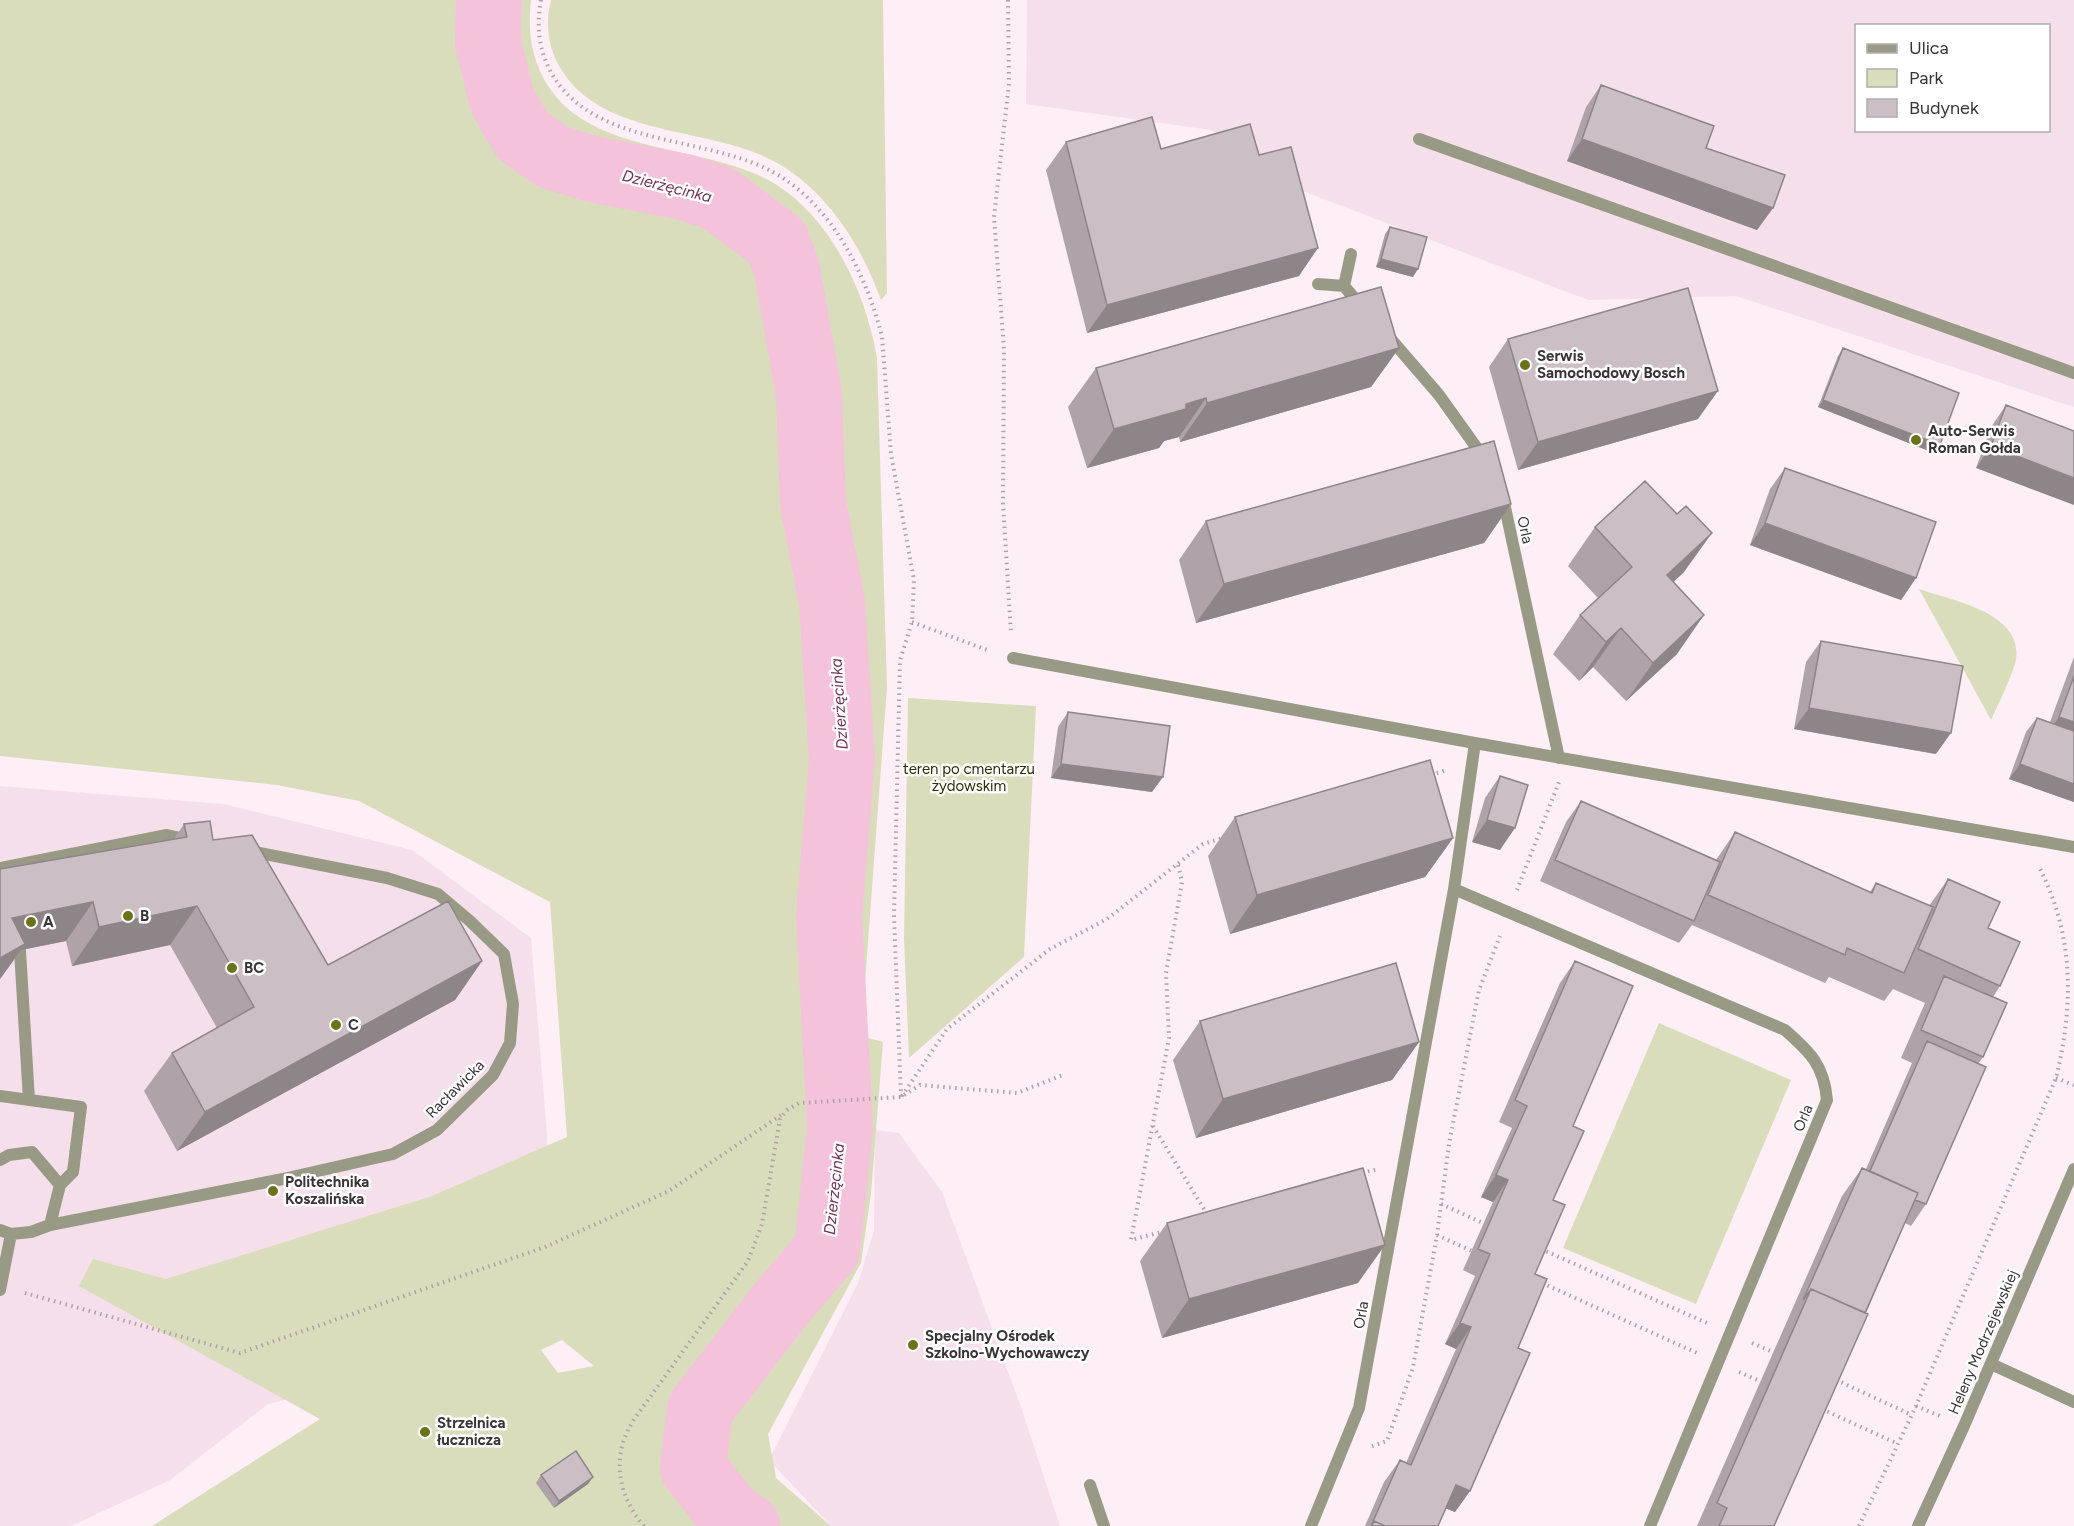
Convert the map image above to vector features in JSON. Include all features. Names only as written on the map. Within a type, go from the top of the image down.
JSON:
[{"type":"street","points":[[1419,139],[2074,373]]},
{"type":"street","points":[[1344,286],[1351,254]]},
{"type":"street","points":[[1318,284],[1344,286],[1439,395],[1490,470]]},
{"type":"street","name":"Orla","points":[[1499,489],[1559,758]]},
{"type":"street","points":[[1013,658],[1559,758],[2074,847]]},
{"type":"street","name":"Orla","points":[[1311,1526],[1359,1408],[1454,889],[1475,743]]},
{"type":"street","points":[[0,868],[167,835],[202,842]]},
{"type":"street","name":"Racławicka","points":[[5,1232],[31,1232],[50,1225],[283,1179],[393,1154],[437,1130],[493,1075],[510,1043],[513,1004],[504,954],[438,894],[387,878],[237,849]]},
{"type":"street","name":"Orla","points":[[1454,889],[1785,1030],[1811,1052],[1825,1080],[1827,1100],[1650,1526]]},
{"type":"street","points":[[14,918],[21,940],[29,1100]]},
{"type":"street","points":[[0,1096],[81,1107],[73,1172],[60,1185],[50,1225]]},
{"type":"street","points":[[0,1160],[9,1155],[32,1152],[60,1185]]},
{"type":"street","name":"Heleny Modrzejewskiej","points":[[1918,1526],[1991,1364],[2074,1169]]},
{"type":"street","points":[[0,1288],[5,1232]]},
{"type":"street","points":[[1991,1364],[2074,1402]]},
{"type":"street","points":[[1090,1485],[1104,1526]]},
{"type":"path","points":[[541,0],[538,24],[542,51],[556,80],[575,102],[599,119],[745,159],[772,171],[810,200],[840,236],[869,296],[882,336],[891,454],[914,580],[912,622],[900,660],[899,697],[894,915],[901,1097]]},
{"type":"path","points":[[912,622],[1013,658],[1003,503],[1004,349],[994,217],[1009,83],[1008,0]]},
{"type":"path","points":[[1425,776],[1447,770],[1470,773]]},
{"type":"path","points":[[1368,1455],[1373,1445],[1387,1441],[1413,1367],[1437,1235],[1449,1144],[1479,990],[1560,779],[1550,777]]},
{"type":"path","points":[[901,1097],[947,1029],[1050,949],[1107,919],[1178,866],[1203,844],[1226,837]]},
{"type":"path","points":[[1859,1526],[1912,1414],[2056,1078],[2066,1046],[2070,1020],[2071,968],[2062,920],[2050,886],[2036,861]]},
{"type":"path","points":[[1176,1227],[1131,1240],[1169,1038],[1166,973],[1182,882],[1178,866]]},
{"type":"path","points":[[0,1288],[240,1353],[544,1247],[669,1191],[799,1103],[901,1097],[920,1085],[1017,1093],[1063,1075]]},
{"type":"path","points":[[2056,1078],[2074,1085]]},
{"type":"path","points":[[644,1526],[631,1510],[622,1489],[619,1469],[623,1441],[635,1418],[748,1262],[762,1224],[779,1127],[784,1113]]},
{"type":"path","points":[[1152,1125],[1209,1218],[1198,1221]]},
{"type":"path","points":[[1358,1174],[1404,1161]]},
{"type":"path","points":[[1441,1204],[1484,1223]]},
{"type":"path","points":[[1437,1235],[1472,1251]]},
{"type":"path","points":[[1541,1248],[1773,1352]]},
{"type":"path","points":[[1539,1281],[1760,1382]]},
{"type":"path","points":[[1830,1378],[1912,1414]]},
{"type":"path","points":[[1817,1407],[1898,1444]]},
{"type":"shaded area","points":[[1027,0],[2074,0],[2074,407],[1736,296],[1588,300],[1300,190],[1211,130],[1026,104]]},
{"type":"shaded area","name":"Politechnika Koszalińska","points":[[0,786],[223,804],[412,850],[531,938],[547,1135],[543,1339],[268,1404],[170,1480],[71,1526],[0,1526]]},
{"type":"shaded area","name":"Specjalny Ośrodek Szkolno-Wychowawczy","points":[[875,1130],[899,1133],[942,1192],[1021,1407],[1060,1526],[831,1526],[769,1460],[858,1283],[874,1231]]},
{"type":"green space","points":[[0,0],[531,0],[530,31],[533,50],[544,79],[563,105],[589,123],[618,136],[749,171],[777,185],[797,200],[815,218],[844,261],[865,309],[877,358],[887,687],[861,1036],[883,1042],[871,1194],[861,1263],[768,1434],[776,1478],[831,1526],[152,1526],[320,1419],[79,1286],[93,1259],[166,1279],[432,1196],[567,1137],[550,902],[359,801],[277,785],[0,756]],"holes":[[[562,1340],[594,1366],[558,1373],[541,1350]]]},
{"type":"green space","points":[[551,0],[883,0],[887,293],[881,300],[864,260],[841,223],[828,206],[797,176],[752,151],[630,119],[602,107],[578,90],[559,66],[552,51],[548,26]]},
{"type":"green space","points":[[1919,589],[1985,612],[2010,632],[2016,647],[2015,664],[1991,720]]},
{"type":"green space","name":"teren po cmentarzu żydowskim","points":[[908,698],[1036,706],[1024,957],[909,1058],[904,939]]},
{"type":"green space","points":[[1659,1023],[1791,1080],[1696,1304],[1563,1248]]},
{"type":"building","points":[[1601,85],[1714,126],[1706,148],[1785,175],[1773,208],[1582,139]]},
{"type":"building","points":[[1152,117],[1161,149],[1250,124],[1259,155],[1291,147],[1318,248],[1107,305],[1066,142]]},
{"type":"building","points":[[1390,227],[1427,237],[1418,269],[1381,259]]},
{"type":"building","points":[[1381,287],[1399,348],[1207,403],[1206,398],[1186,404],[1186,409],[1114,429],[1096,368]]},
{"type":"building","points":[[1688,288],[1718,391],[1538,442],[1508,339]]},
{"type":"building","points":[[1843,348],[1959,393],[1940,445],[1823,400]]},
{"type":"building","points":[[2006,405],[2074,431],[2074,478],[1991,446]]},
{"type":"building","points":[[1494,441],[1511,504],[1224,584],[1206,521]]},
{"type":"building","points":[[1785,468],[1936,522],[1916,578],[1765,523]]},
{"type":"building","points":[[1645,481],[1677,514],[1686,506],[1712,533],[1667,575],[1704,615],[1653,663],[1621,628],[1606,642],[1580,615],[1632,567],[1595,527]]},
{"type":"building","points":[[1821,641],[1963,666],[1951,733],[1809,708]]},
{"type":"building","points":[[2074,676],[2074,722],[2059,717]]},
{"type":"building","points":[[1068,712],[1170,726],[1163,777],[1061,764]]},
{"type":"building","points":[[2037,718],[2074,731],[2074,784],[2020,764]]},
{"type":"building","points":[[1430,760],[1453,838],[1257,895],[1235,817]]},
{"type":"building","points":[[1500,776],[1528,785],[1515,828],[1487,820]]},
{"type":"building","points":[[1581,801],[1720,862],[1694,921],[1555,860]]},
{"type":"building","points":[[210,821],[213,840],[252,835],[328,965],[448,901],[482,961],[205,1112],[172,1053],[254,1007],[197,906],[99,927],[93,902],[12,918],[25,944],[0,958],[0,869],[187,837],[184,824]]},
{"type":"building","points":[[1735,832],[1872,893],[1876,883],[1933,907],[1904,973],[1847,948],[1845,955],[1708,895]]},
{"type":"building","points":[[1948,879],[2000,902],[1988,928],[2020,942],[2000,986],[1918,949]]},
{"type":"building","points":[[1575,961],[1633,986],[1573,1126],[1584,1131],[1553,1200],[1565,1205],[1535,1274],[1547,1279],[1518,1348],[1530,1353],[1470,1491],[1456,1485],[1438,1526],[1385,1526],[1374,1521],[1371,1526],[1400,1460],[1411,1465],[1471,1327],[1460,1323],[1490,1254],[1478,1249],[1508,1180],[1496,1175],[1527,1106],[1515,1100]]},
{"type":"building","points":[[1396,963],[1419,1042],[1223,1099],[1200,1021]]},
{"type":"building","points":[[1944,976],[2007,1003],[1983,1057],[1921,1030]]},
{"type":"building","points":[[1927,1041],[1986,1067],[1926,1204],[1915,1200],[1918,1193],[1870,1171]]},
{"type":"building","points":[[1363,1168],[1385,1245],[1189,1299],[1167,1223]]},
{"type":"building","points":[[1862,1168],[1918,1193],[1865,1313],[1811,1289],[1803,1300]]},
{"type":"building","points":[[1811,1289],[1868,1314],[1774,1526],[1719,1526],[1727,1508],[1717,1503]]},
{"type":"building","points":[[576,1451],[593,1477],[559,1501],[541,1475]]},
{"type":"building","points":[[1374,1521],[1385,1526],[1372,1526]]},
{"type":"waterway","name":"Dzierżęcinka","points":[[489,0],[488,43],[502,100],[522,135],[553,157],[592,169],[684,187],[718,198],[777,242],[787,269],[809,395],[813,503],[832,602],[842,760],[829,915],[840,1128],[827,1250],[780,1305],[700,1409],[693,1468],[730,1515],[747,1526]]},
{"type":"place","name":"Serwis Samochodowy Bosch","points":[[1525,365]]},
{"type":"place","name":"Auto-Serwis Roman Gołda","points":[[1916,440]]},
{"type":"place","name":"B","points":[[128,916]]},
{"type":"place","name":"A","points":[[31,922]]},
{"type":"place","name":"BC","points":[[232,968]]},
{"type":"place","name":"C","points":[[336,1025]]},
{"type":"place","name":"Politechnika Koszalińska","points":[[273,1191]]},
{"type":"place","name":"Specjalny Ośrodek Szkolno-Wychowawczy","points":[[913,1345]]},
{"type":"place","name":"Strzelnica łucznicza","points":[[425,1432]]}]
